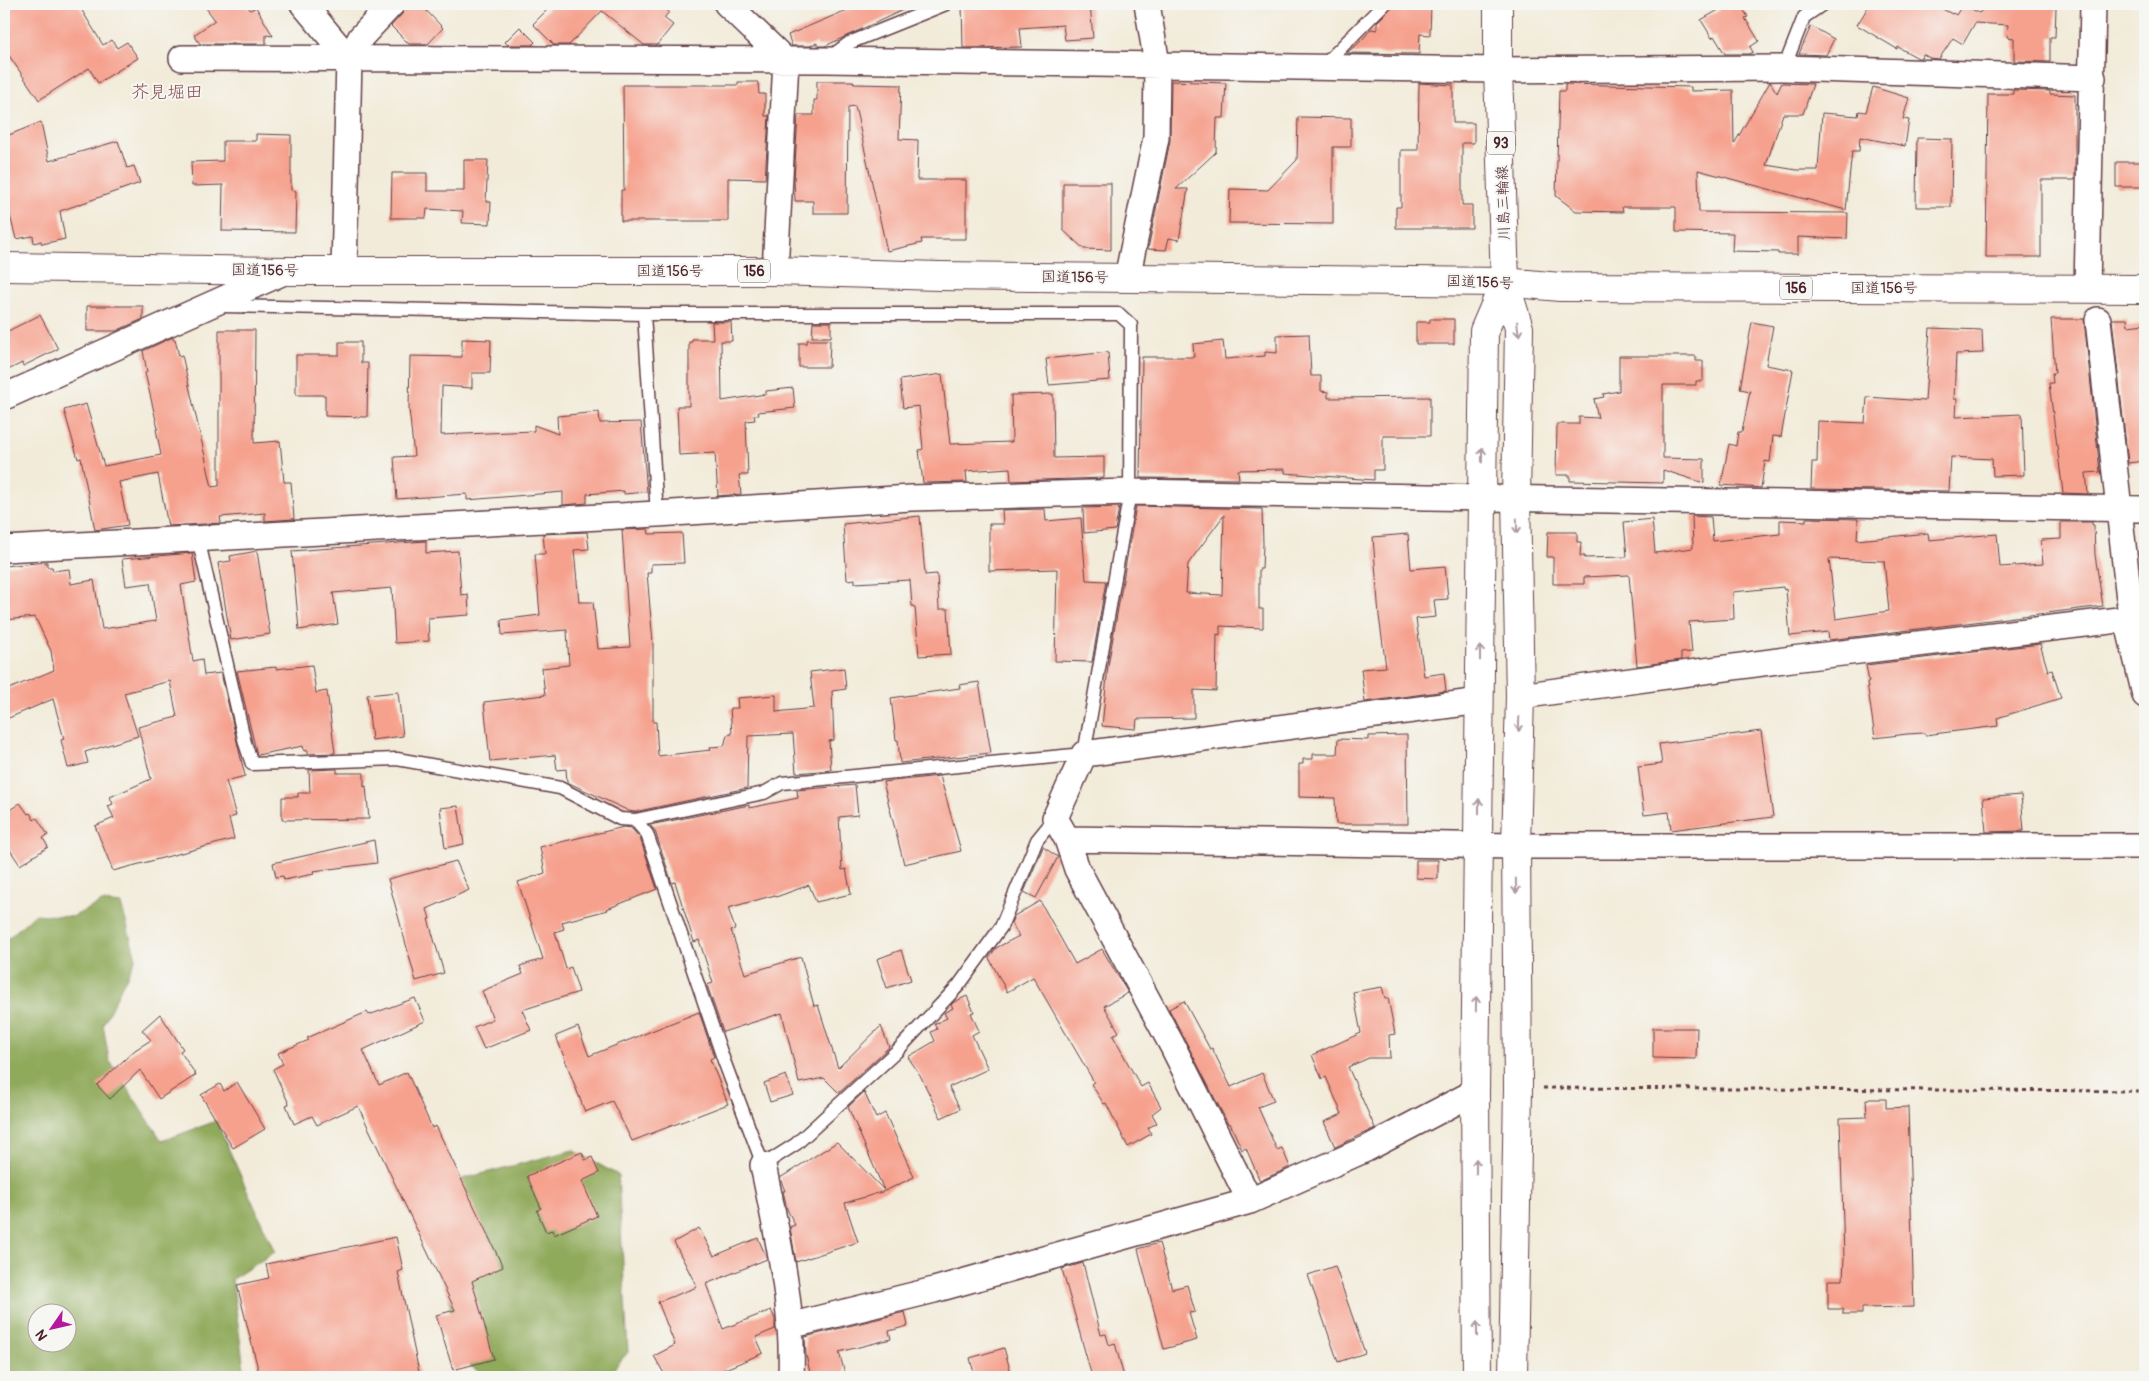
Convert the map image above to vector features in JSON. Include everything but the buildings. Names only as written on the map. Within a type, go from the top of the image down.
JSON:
[{"type":"main road","name":"川島三輪線","points":[[1498,4],[1498,70],[1505,282]]},
{"type":"main road","name":"国道156号","points":[[4,267],[286,271],[775,271],[1127,278],[1505,282],[1570,287],[2145,288]]},
{"type":"main road","points":[[1477,1377],[1475,1092],[1484,331],[1505,282]]},
{"type":"main road","points":[[1505,282],[1519,328],[1516,498],[1520,696],[1516,846],[1518,1088],[1513,1377]]},
{"type":"street","points":[[303,4],[349,59]]},
{"type":"street","points":[[344,271],[349,59],[361,37],[392,4]]},
{"type":"street","points":[[727,4],[786,61],[775,271]]},
{"type":"street","points":[[1127,278],[1156,138],[1156,64],[1147,4]]},
{"type":"street","points":[[2087,289],[2093,4]]},
{"type":"street","points":[[182,58],[826,60],[1498,70],[1784,68],[2092,78]]},
{"type":"street","points":[[4,397],[286,271]]},
{"type":"street","points":[[2098,320],[2118,509],[2145,695]]},
{"type":"street","points":[[4,550],[911,498],[1130,492],[2145,509]]},
{"type":"street","points":[[1520,696],[2134,611]]},
{"type":"street","points":[[1250,1201],[1172,1045],[1077,869],[1067,839],[1055,818],[1084,754],[1480,701]]},
{"type":"street","points":[[1067,839],[1516,846],[2145,846]]},
{"type":"street","points":[[789,1326],[934,1290],[1250,1201],[1366,1149],[1475,1092]]},
{"type":"street","points":[[763,1165],[781,1254],[789,1326],[791,1377]]},
{"type":"lane","points":[[826,60],[849,43],[946,4]]},
{"type":"lane","points":[[1322,67],[1384,4]]},
{"type":"lane","points":[[1784,68],[1804,17],[1823,4]]},
{"type":"lane","points":[[198,538],[245,743],[252,764],[398,759],[560,788],[620,819],[636,820],[764,793],[782,782],[1084,754],[1130,492],[1131,325],[1119,314],[644,314],[207,306]]},
{"type":"lane","points":[[644,314],[657,514]]},
{"type":"lane","points":[[636,820],[647,834],[724,1061],[763,1165],[796,1144],[890,1058],[959,985],[1001,926],[1037,840],[1055,818]]},
{"type":"path","points":[[1518,1088],[2145,1091]]},
{"type":"green space","points":[[102,902],[121,904],[136,958],[103,1024],[109,1060],[162,1141],[216,1121],[275,1252],[232,1279],[245,1377],[4,1377],[4,942],[35,914],[72,917]]},
{"type":"green space","points":[[573,1150],[618,1175],[628,1352],[607,1377],[486,1377],[454,1354],[442,1210],[462,1179]]},
{"type":"district","name":"芥見堀田","points":[[167,92]]}]
